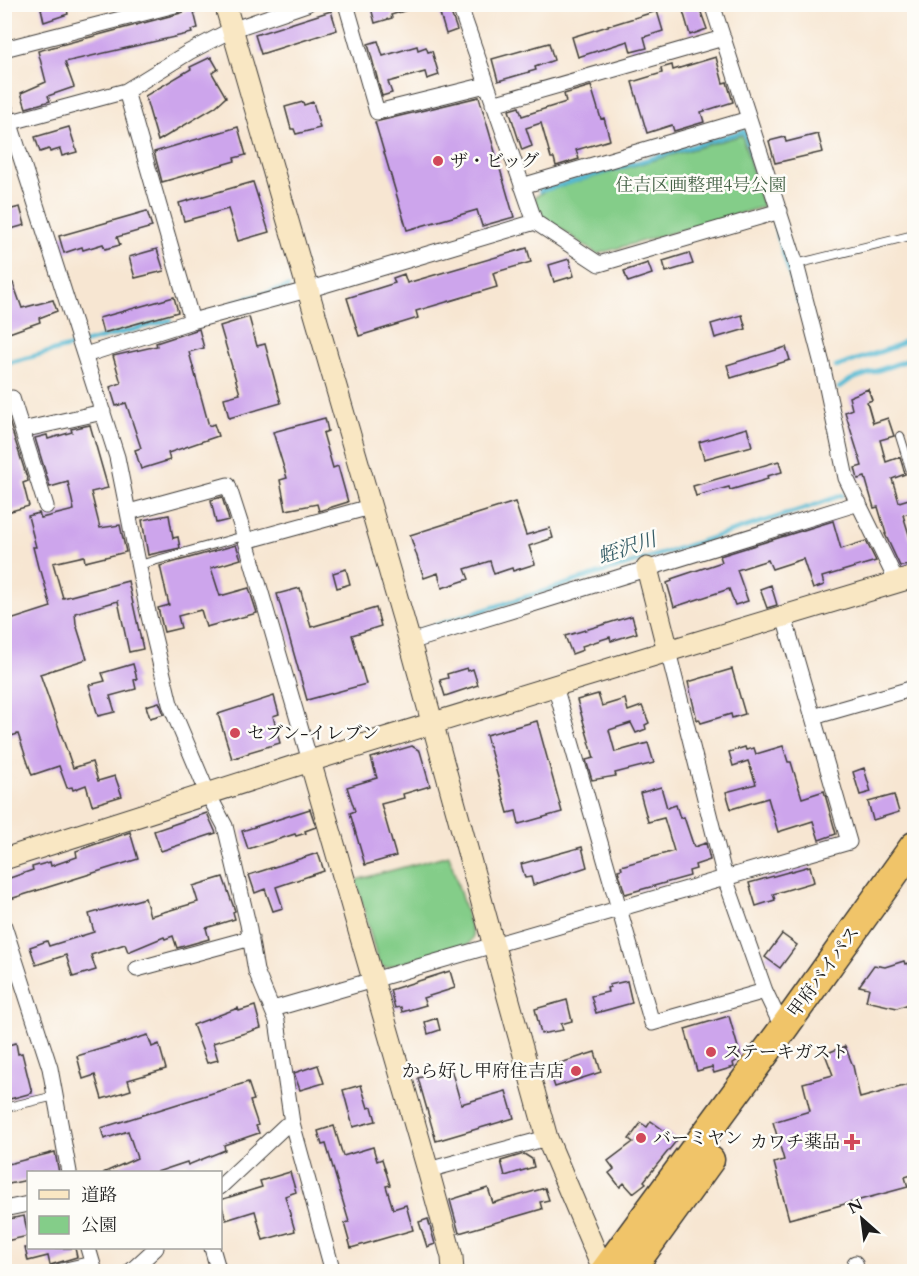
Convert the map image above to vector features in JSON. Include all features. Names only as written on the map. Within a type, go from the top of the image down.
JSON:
[{"type":"highway","name":"甲府バイパス","points":[[604,1271],[915,846]]},
{"type":"highway","name":"甲府バイパス","points":[[629,1272],[915,879]]},
{"type":"street","points":[[4,49],[179,4]]},
{"type":"street","points":[[225,4],[410,642],[547,1138],[604,1271]]},
{"type":"street","points":[[8,124],[126,91],[189,52],[231,30],[307,4]]},
{"type":"street","points":[[346,4],[377,112],[486,85]]},
{"type":"street","points":[[459,4],[535,222],[599,264],[780,211]]},
{"type":"street","points":[[4,859],[310,761],[906,580],[846,478],[822,364],[796,264],[712,4]]},
{"type":"street","points":[[493,104],[723,38]]},
{"type":"street","points":[[126,91],[192,321]]},
{"type":"street","points":[[4,105],[8,124],[117,457],[147,608],[170,704],[208,794],[225,825],[251,938],[256,971],[277,1021],[292,1123],[333,1272]]},
{"type":"street","points":[[522,186],[749,119]]},
{"type":"street","points":[[83,349],[307,290],[535,222]]},
{"type":"street","points":[[12,398],[46,506]]},
{"type":"street","points":[[22,430],[103,412]]},
{"type":"street","points":[[129,512],[228,485],[374,981],[452,1257],[453,1272]]},
{"type":"street","points":[[410,642],[859,503]]},
{"type":"street","points":[[245,538],[370,507]]},
{"type":"street","points":[[647,568],[725,878],[765,991],[783,1029]]},
{"type":"street","points":[[273,1009],[849,842],[784,617]]},
{"type":"street","points":[[555,686],[652,1023],[765,991]]},
{"type":"street","points":[[813,717],[915,688]]},
{"type":"street","points":[[4,926],[50,1068],[69,1171]]},
{"type":"street","points":[[137,969],[251,938]]},
{"type":"street","points":[[222,1185],[285,1126],[292,1123]]},
{"type":"street","points":[[428,1170],[547,1138]]},
{"type":"street","points":[[4,1209],[27,1204]]},
{"type":"street","points":[[57,1272],[93,1268],[87,1249]]},
{"type":"street","points":[[130,1272],[155,1249]]},
{"type":"street","points":[[212,1249],[219,1272]]},
{"type":"lane","points":[[796,264],[915,235]]},
{"type":"lane","points":[[900,436],[915,481]]},
{"type":"lane","points":[[139,564],[245,538]]},
{"type":"lane","points":[[4,1108],[55,1096]]},
{"type":"green space","name":"住吉区画整理4号公園","points":[[742,135],[763,207],[597,254],[537,212],[535,197],[545,191]]},
{"type":"green space","points":[[449,855],[473,936],[469,944],[385,968],[378,962],[356,880]]},
{"type":"building","points":[[40,4],[66,4],[68,14],[44,22]]},
{"type":"building","points":[[370,4],[416,4],[417,7],[375,23]]},
{"type":"building","points":[[437,4],[448,4],[457,30],[446,34]]},
{"type":"building","points":[[681,4],[698,4],[707,29],[690,35]]},
{"type":"building","points":[[193,8],[198,28],[191,30],[192,33],[65,62],[74,87],[48,96],[50,101],[26,108],[21,93],[46,82],[38,51]]},
{"type":"building","points":[[331,11],[337,30],[261,54],[255,35]]},
{"type":"building","points":[[657,11],[663,31],[644,37],[647,48],[631,52],[628,41],[578,57],[572,37]]},
{"type":"building","points":[[378,41],[383,56],[417,46],[418,50],[426,47],[428,52],[432,51],[439,75],[427,79],[425,72],[388,82],[392,93],[382,96],[368,44]]},
{"type":"building","points":[[549,43],[554,60],[535,67],[536,70],[498,81],[492,59]]},
{"type":"building","points":[[211,57],[218,69],[212,73],[226,97],[215,107],[158,141],[145,96],[191,69],[190,67]]},
{"type":"building","points":[[716,57],[723,83],[727,82],[733,102],[701,112],[704,122],[674,131],[672,125],[647,133],[632,82],[662,73],[661,68],[672,65],[673,70]]},
{"type":"building","points":[[591,86],[610,140],[576,150],[579,159],[556,166],[554,158],[551,158],[541,123],[526,128],[532,146],[522,150],[509,110],[519,107],[522,116],[566,102],[564,94]]},
{"type":"building","points":[[479,97],[514,217],[482,226],[477,210],[407,230],[375,122]]},
{"type":"building","points":[[303,102],[304,105],[313,102],[320,128],[296,134],[294,129],[291,129],[285,107]]},
{"type":"building","points":[[69,127],[77,152],[62,156],[60,149],[40,152],[35,137]]},
{"type":"building","points":[[238,127],[246,155],[234,158],[235,161],[162,182],[154,152]]},
{"type":"building","points":[[818,134],[823,152],[775,163],[769,141],[785,137],[786,142]]},
{"type":"building","points":[[253,182],[269,232],[238,241],[228,209],[184,221],[179,203]]},
{"type":"building","points":[[20,207],[25,225],[4,231],[4,211]]},
{"type":"building","points":[[147,211],[152,227],[117,237],[120,245],[105,249],[103,244],[83,250],[82,247],[64,253],[59,236]]},
{"type":"building","points":[[527,248],[531,262],[493,273],[497,287],[416,311],[418,318],[359,336],[347,298],[395,283],[393,278],[404,274],[407,283]]},
{"type":"building","points":[[157,249],[164,271],[135,278],[129,257]]},
{"type":"building","points":[[689,253],[693,264],[666,272],[663,261]]},
{"type":"building","points":[[569,259],[574,276],[554,282],[549,265]]},
{"type":"building","points":[[648,263],[652,274],[628,282],[624,271]]},
{"type":"building","points":[[13,283],[22,308],[53,300],[57,311],[39,318],[40,322],[9,333],[4,320],[4,286]]},
{"type":"building","points":[[174,297],[178,312],[103,333],[99,318]]},
{"type":"building","points":[[742,315],[746,329],[715,338],[711,324]]},
{"type":"building","points":[[249,317],[257,346],[265,344],[281,403],[229,418],[224,398],[240,394],[220,326]]},
{"type":"building","points":[[199,329],[204,348],[189,352],[209,426],[214,424],[218,436],[168,453],[170,460],[141,469],[135,450],[141,448],[126,403],[116,406],[110,387],[121,383],[113,356],[157,346],[156,343]]},
{"type":"building","points":[[786,347],[790,360],[731,378],[727,365]]},
{"type":"building","points":[[868,389],[872,400],[867,402],[873,423],[888,418],[894,436],[880,440],[886,462],[900,457],[905,474],[892,479],[899,502],[915,497],[915,512],[903,515],[915,554],[915,565],[900,566],[885,534],[878,507],[874,508],[865,477],[858,479],[855,468],[862,466],[845,412],[852,409],[849,397]]},
{"type":"building","points":[[4,415],[7,415],[28,481],[23,483],[29,506],[4,513]]},
{"type":"building","points":[[325,418],[328,431],[323,433],[333,468],[338,466],[348,502],[319,511],[317,504],[286,510],[280,480],[287,478],[273,432]]},
{"type":"building","points":[[90,425],[108,488],[91,492],[100,528],[120,525],[126,552],[85,562],[84,556],[53,563],[63,598],[128,581],[143,649],[129,652],[118,601],[75,613],[76,624],[87,659],[40,674],[73,768],[92,762],[98,781],[115,776],[122,796],[92,805],[86,785],[73,790],[72,787],[67,788],[59,766],[32,775],[18,734],[4,738],[4,622],[51,607],[41,571],[39,571],[28,516],[39,513],[41,518],[74,510],[68,482],[50,487],[35,438],[47,435],[48,439],[72,432],[71,429]]},
{"type":"building","points":[[747,428],[752,446],[704,459],[699,442]]},
{"type":"building","points":[[779,461],[782,472],[767,476],[768,479],[730,490],[729,487],[696,496],[693,486]]},
{"type":"building","points":[[222,497],[229,520],[216,523],[211,500]]},
{"type":"building","points":[[515,502],[526,535],[550,528],[553,538],[529,546],[535,564],[494,574],[490,561],[465,569],[469,579],[442,588],[438,573],[424,578],[410,535]]},
{"type":"building","points":[[169,515],[173,538],[178,537],[180,548],[148,555],[142,520]]},
{"type":"building","points":[[833,521],[841,549],[866,541],[876,561],[822,577],[824,585],[813,589],[803,559],[772,569],[768,560],[737,570],[748,601],[735,605],[729,589],[674,607],[667,583],[672,581],[671,579],[722,562],[720,556]]},
{"type":"building","points":[[236,545],[241,559],[211,568],[220,596],[249,588],[257,613],[206,627],[201,610],[178,616],[181,628],[164,632],[158,608],[169,605],[160,566]]},
{"type":"building","points":[[346,569],[350,584],[337,588],[333,573]]},
{"type":"building","points":[[771,585],[777,605],[767,608],[760,589]]},
{"type":"building","points":[[300,588],[311,627],[376,608],[381,626],[352,635],[366,684],[307,700],[277,594]]},
{"type":"building","points":[[632,616],[637,633],[611,641],[610,637],[582,646],[583,650],[572,654],[565,636]]},
{"type":"building","points":[[133,664],[137,679],[134,680],[136,689],[110,696],[115,712],[98,716],[89,685],[105,681],[102,673]]},
{"type":"building","points":[[467,668],[468,671],[473,669],[478,685],[445,696],[440,680],[448,678],[447,674]]},
{"type":"building","points":[[732,669],[745,714],[732,718],[731,714],[701,723],[699,719],[697,720],[688,682]]},
{"type":"building","points":[[598,694],[602,706],[625,699],[628,711],[642,706],[649,723],[645,725],[646,729],[636,733],[631,723],[609,730],[615,752],[648,743],[654,763],[615,773],[616,776],[592,780],[586,760],[594,758],[577,700]]},
{"type":"building","points":[[274,696],[279,714],[273,716],[280,743],[232,759],[218,714]]},
{"type":"building","points":[[159,702],[164,714],[150,718],[146,706]]},
{"type":"building","points":[[537,721],[562,812],[519,824],[516,811],[508,813],[486,735]]},
{"type":"building","points":[[412,746],[420,751],[430,786],[403,794],[404,798],[381,804],[396,856],[365,865],[350,813],[355,811],[347,787],[377,778],[371,758]]},
{"type":"building","points":[[783,746],[788,762],[791,762],[802,798],[824,791],[836,834],[819,840],[813,821],[778,832],[768,798],[731,809],[726,792],[756,784],[748,761],[733,766],[729,752],[745,747],[746,750],[754,748],[756,754]]},
{"type":"building","points":[[864,768],[871,792],[860,795],[853,772]]},
{"type":"building","points":[[661,787],[667,808],[676,805],[680,818],[684,817],[694,847],[706,843],[710,860],[695,865],[696,869],[689,871],[690,876],[625,894],[618,870],[622,869],[621,866],[674,851],[664,818],[648,822],[640,793]]},
{"type":"building","points":[[894,795],[899,812],[873,820],[868,802]]},
{"type":"building","points":[[310,809],[316,827],[305,831],[306,833],[296,836],[295,834],[248,849],[242,831]]},
{"type":"building","points":[[207,813],[216,833],[161,851],[154,831]]},
{"type":"building","points":[[130,832],[138,859],[7,900],[4,893],[4,880],[33,870],[32,867],[50,862],[51,866],[77,857],[76,851]]},
{"type":"building","points":[[582,847],[587,867],[533,885],[531,877],[525,878],[521,864]]},
{"type":"building","points":[[318,853],[324,871],[276,887],[283,908],[273,911],[265,889],[255,893],[249,875]]},
{"type":"building","points":[[810,866],[814,882],[773,894],[775,900],[756,906],[749,883]]},
{"type":"building","points":[[223,877],[235,911],[233,912],[235,919],[206,928],[209,939],[177,948],[173,936],[165,939],[164,937],[128,952],[125,944],[91,955],[96,970],[73,977],[66,955],[36,965],[30,947],[47,941],[49,946],[94,932],[89,914],[145,898],[150,916],[198,902],[193,886]]},
{"type":"building","points":[[782,934],[797,945],[780,968],[765,957]]},
{"type":"building","points":[[904,961],[911,969],[915,968],[915,1002],[897,1008],[866,1001],[869,988],[859,986],[874,965],[885,967]]},
{"type":"building","points":[[450,971],[455,988],[423,998],[426,1005],[402,1012],[401,1007],[395,1008],[390,990]]},
{"type":"building","points":[[627,981],[632,1003],[596,1013],[591,996],[608,992],[609,985]]},
{"type":"building","points":[[567,1000],[572,1021],[561,1024],[563,1030],[541,1034],[535,1009]]},
{"type":"building","points":[[255,1006],[261,1028],[213,1043],[218,1060],[207,1063],[193,1025],[238,1008],[239,1011]]},
{"type":"building","points":[[729,1016],[741,1058],[733,1063],[734,1067],[714,1073],[712,1067],[697,1071],[685,1029]]},
{"type":"building","points":[[437,1018],[440,1030],[428,1034],[425,1022]]},
{"type":"building","points":[[148,1035],[152,1047],[159,1044],[166,1069],[128,1080],[131,1090],[102,1099],[95,1075],[83,1079],[77,1056]]},
{"type":"building","points":[[16,1043],[18,1054],[22,1053],[32,1093],[10,1099],[4,1080],[4,1046]]},
{"type":"building","points":[[845,1046],[853,1066],[860,1098],[915,1083],[915,1174],[905,1177],[908,1187],[789,1219],[774,1163],[784,1160],[773,1122],[810,1111],[803,1083],[833,1075],[825,1054]]},
{"type":"building","points":[[595,1052],[601,1072],[555,1087],[548,1067]]},
{"type":"building","points":[[318,1065],[324,1083],[300,1090],[294,1073]]},
{"type":"building","points":[[451,1069],[461,1104],[506,1091],[514,1118],[436,1141],[418,1078]]},
{"type":"building","points":[[248,1082],[254,1100],[250,1101],[259,1133],[224,1145],[225,1150],[188,1165],[187,1162],[160,1171],[108,1171],[137,1158],[128,1131],[104,1139],[101,1128]]},
{"type":"building","points":[[361,1085],[368,1108],[372,1107],[376,1121],[353,1127],[343,1090]]},
{"type":"building","points":[[651,1121],[677,1140],[644,1181],[646,1183],[633,1193],[624,1183],[620,1187],[609,1173],[614,1169],[608,1161],[633,1142],[629,1139],[641,1123],[647,1127]]},
{"type":"building","points":[[334,1126],[343,1156],[373,1147],[377,1161],[382,1159],[390,1185],[386,1186],[393,1209],[406,1205],[413,1230],[351,1248],[344,1223],[349,1222],[326,1144],[322,1145],[318,1131]]},
{"type":"building","points":[[55,1152],[59,1171],[27,1171],[27,1180],[4,1185],[4,1165]]},
{"type":"building","points":[[524,1154],[532,1159],[534,1167],[505,1176],[501,1161]]},
{"type":"building","points":[[290,1172],[296,1192],[285,1196],[295,1231],[263,1240],[255,1211],[226,1220],[222,1199],[262,1187],[260,1181]]},
{"type":"building","points":[[488,1188],[493,1203],[545,1188],[549,1200],[540,1202],[542,1209],[459,1233],[450,1200]]},
{"type":"building","points":[[24,1216],[27,1236],[6,1241],[4,1220]]},
{"type":"building","points":[[428,1219],[435,1244],[427,1247],[419,1222]]},
{"type":"building","points":[[25,1248],[75,1249],[77,1257],[50,1265],[48,1256],[28,1261]]},
{"type":"waterway","points":[[540,191],[744,131],[768,206]]},
{"type":"waterway","points":[[775,226],[798,301]]},
{"type":"waterway","points":[[234,302],[288,287]]},
{"type":"waterway","points":[[4,364],[170,320]]},
{"type":"waterway","points":[[836,367],[894,347],[914,336]]},
{"type":"waterway","name":"蛭沢川","points":[[839,388],[850,380],[914,358]]},
{"type":"waterway","name":"蛭沢川","points":[[421,630],[842,495]]},
{"type":"place","name":"ザ・ビッグ","points":[[438,161]]},
{"type":"place","name":"セブン-イレブン","points":[[235,733]]},
{"type":"place","name":"ステーキガスト","points":[[711,1052]]},
{"type":"place","name":"から好し甲府住吉店","points":[[576,1071]]},
{"type":"place","name":"バーミヤン","points":[[641,1138]]},
{"type":"place","name":"カワチ薬品","points":[[852,1142]]}]
